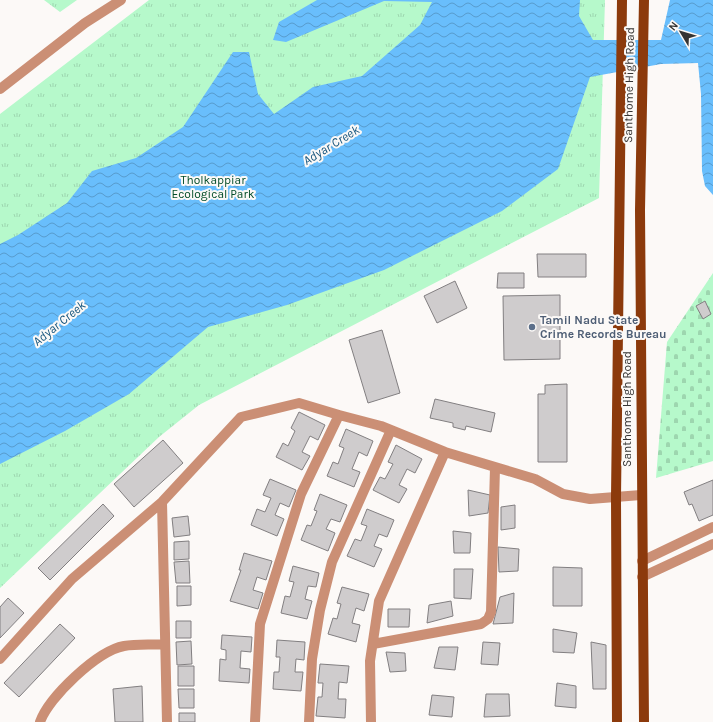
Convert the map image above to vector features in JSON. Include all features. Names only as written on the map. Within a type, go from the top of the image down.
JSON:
[{"type":"main road","name":"Santhome High Road","points":[[617,722],[616,497],[618,208],[622,0]]},
{"type":"main road","name":"Santhome High Road","points":[[644,0],[640,210],[641,496],[644,722]]},
{"type":"street","points":[[0,89],[85,23],[121,0]]},
{"type":"street","points":[[0,659],[72,579],[162,502],[241,417],[299,403],[391,430],[445,452],[535,479],[563,494],[590,499],[641,496]]},
{"type":"street","points":[[255,722],[260,624],[301,494],[339,415]]},
{"type":"street","points":[[309,722],[312,659],[320,610],[332,562],[391,430]]},
{"type":"street","points":[[371,722],[370,661],[379,601],[445,452]]},
{"type":"street","points":[[373,644],[481,624],[488,619],[491,612],[495,468]]},
{"type":"street","points":[[162,502],[164,644],[167,722]]},
{"type":"street","points":[[642,561],[713,527]]},
{"type":"street","points":[[642,577],[713,544]]},
{"type":"street","points":[[40,722],[46,707],[88,664],[122,646],[164,644]]},
{"type":"green space","points":[[44,0],[77,0],[60,12]]},
{"type":"green space","name":"Tholkappiar Ecological Park","points":[[149,0],[605,0],[599,198],[199,405],[159,437],[0,588],[0,114]]},
{"type":"green space","points":[[713,273],[713,461],[656,478],[667,342]]},
{"type":"water","name":"Tholkappiar Ecological Park","points":[[317,0],[580,0],[579,16],[593,40],[661,40],[670,0],[713,0],[713,195],[705,186],[702,171],[701,94],[698,63],[661,64],[590,77],[558,169],[502,211],[384,270],[287,305],[208,327],[129,394],[65,431],[0,464],[0,244],[18,235],[67,203],[92,171],[136,158],[183,127],[233,52],[249,52],[258,94],[274,114],[313,87],[362,76],[420,25],[432,2],[384,1],[286,42],[273,40],[279,22]]},
{"type":"building","points":[[537,254],[586,254],[586,277],[538,277]]},
{"type":"building","points":[[498,273],[524,273],[524,288],[497,288]]},
{"type":"building","points":[[455,281],[467,308],[437,323],[424,296]]},
{"type":"building","name":"Tamil Nadu State Crime Records Bureau","points":[[560,295],[560,359],[504,360],[503,296]]},
{"type":"building","points":[[705,301],[711,314],[703,319],[696,306]]},
{"type":"building","points":[[382,330],[400,393],[368,403],[349,340]]},
{"type":"building","points":[[567,384],[567,462],[538,462],[538,394],[545,394],[545,385]]},
{"type":"building","points":[[435,399],[495,413],[491,432],[466,426],[465,430],[453,427],[453,423],[430,418]]},
{"type":"building","points":[[299,412],[325,425],[318,440],[310,436],[302,452],[310,456],[302,470],[276,457],[283,443],[288,446],[295,431],[291,428]]},
{"type":"building","points":[[346,429],[373,441],[367,456],[359,452],[352,469],[360,472],[354,487],[327,476],[333,462],[338,464],[344,448],[339,446]]},
{"type":"building","points":[[163,440],[183,463],[134,507],[114,484]]},
{"type":"building","points":[[396,445],[422,459],[415,473],[407,469],[399,485],[407,489],[399,503],[373,490],[380,477],[385,479],[393,464],[388,462]]},
{"type":"building","points":[[270,479],[296,490],[289,507],[280,503],[275,515],[284,519],[277,536],[251,525],[257,509],[265,512],[271,498],[263,495]]},
{"type":"building","points":[[713,480],[713,515],[699,521],[692,504],[689,505],[684,492]]},
{"type":"building","points":[[468,490],[490,495],[488,513],[469,516]]},
{"type":"building","points":[[320,494],[347,505],[340,522],[331,519],[326,529],[335,533],[328,551],[301,540],[307,525],[311,526],[317,511],[314,510]]},
{"type":"building","points":[[103,504],[114,516],[50,580],[38,568]]},
{"type":"building","points":[[515,505],[515,528],[501,530],[501,507]]},
{"type":"building","points":[[367,509],[394,520],[387,537],[379,534],[374,546],[382,549],[374,567],[347,556],[355,539],[361,541],[367,526],[361,524]]},
{"type":"building","points":[[188,516],[190,535],[174,537],[172,518]]},
{"type":"building","points":[[453,531],[471,533],[470,553],[454,553]]},
{"type":"building","points":[[189,541],[189,559],[174,560],[174,542]]},
{"type":"building","points":[[498,547],[519,549],[518,571],[499,572]]},
{"type":"building","points":[[244,553],[272,561],[266,580],[257,577],[253,590],[263,593],[258,609],[230,601],[241,570],[239,570]]},
{"type":"building","points":[[189,561],[190,583],[176,583],[174,562]]},
{"type":"building","points":[[293,566],[319,573],[316,587],[308,586],[305,599],[312,601],[307,619],[281,613],[285,596],[290,597],[294,582],[289,581]]},
{"type":"building","points":[[553,567],[582,568],[582,606],[553,606]]},
{"type":"building","points":[[454,569],[473,569],[471,599],[454,598]]},
{"type":"building","points":[[177,586],[191,586],[191,605],[177,606]]},
{"type":"building","points":[[342,587],[369,594],[364,611],[356,608],[352,623],[360,625],[356,642],[328,634],[333,618],[337,619],[341,604],[337,603]]},
{"type":"building","points":[[514,593],[513,623],[493,624],[500,597]]},
{"type":"building","points":[[8,598],[24,613],[0,638],[0,607]]},
{"type":"building","points":[[451,601],[453,616],[427,623],[429,605]]},
{"type":"building","points":[[388,609],[410,609],[409,627],[388,627]]},
{"type":"building","points":[[176,621],[191,621],[191,638],[176,638]]},
{"type":"building","points":[[60,624],[75,638],[19,697],[4,683]]},
{"type":"building","points":[[553,629],[577,633],[574,653],[553,652]]},
{"type":"building","points":[[222,635],[252,637],[251,652],[241,651],[240,668],[250,669],[249,683],[219,681],[220,659],[226,660],[226,650],[221,649]]},
{"type":"building","points":[[277,640],[305,642],[304,660],[296,659],[295,672],[303,672],[301,691],[273,689],[274,672],[279,672],[280,657],[276,657]]},
{"type":"building","points":[[191,641],[192,664],[177,665],[176,642]]},
{"type":"building","points":[[483,642],[500,643],[498,665],[481,664]]},
{"type":"building","points":[[591,642],[606,645],[606,689],[593,689]]},
{"type":"building","points":[[439,647],[458,647],[455,670],[434,668]]},
{"type":"building","points":[[386,652],[405,653],[406,671],[390,672]]},
{"type":"building","points":[[320,664],[349,666],[347,683],[339,682],[338,699],[346,699],[345,718],[316,716],[318,697],[322,697],[323,683],[318,683]]},
{"type":"building","points":[[178,666],[194,666],[194,686],[178,686]]},
{"type":"building","points":[[557,683],[576,686],[576,708],[555,706]]},
{"type":"building","points":[[142,686],[143,722],[115,722],[113,689]]},
{"type":"building","points":[[178,689],[194,689],[194,708],[179,708]]},
{"type":"building","points":[[486,694],[509,694],[510,716],[484,717]]},
{"type":"building","points":[[432,695],[454,697],[452,717],[429,715]]},
{"type":"building","points":[[179,713],[195,713],[195,722],[179,722]]},
{"type":"place","name":"Tamil Nadu State Crime Records Bureau","points":[[532,327]]},
{"type":"water label","name":"Adyar Creek","points":[[331,145]]},
{"type":"water label","name":"Adyar Creek","points":[[59,323]]}]
